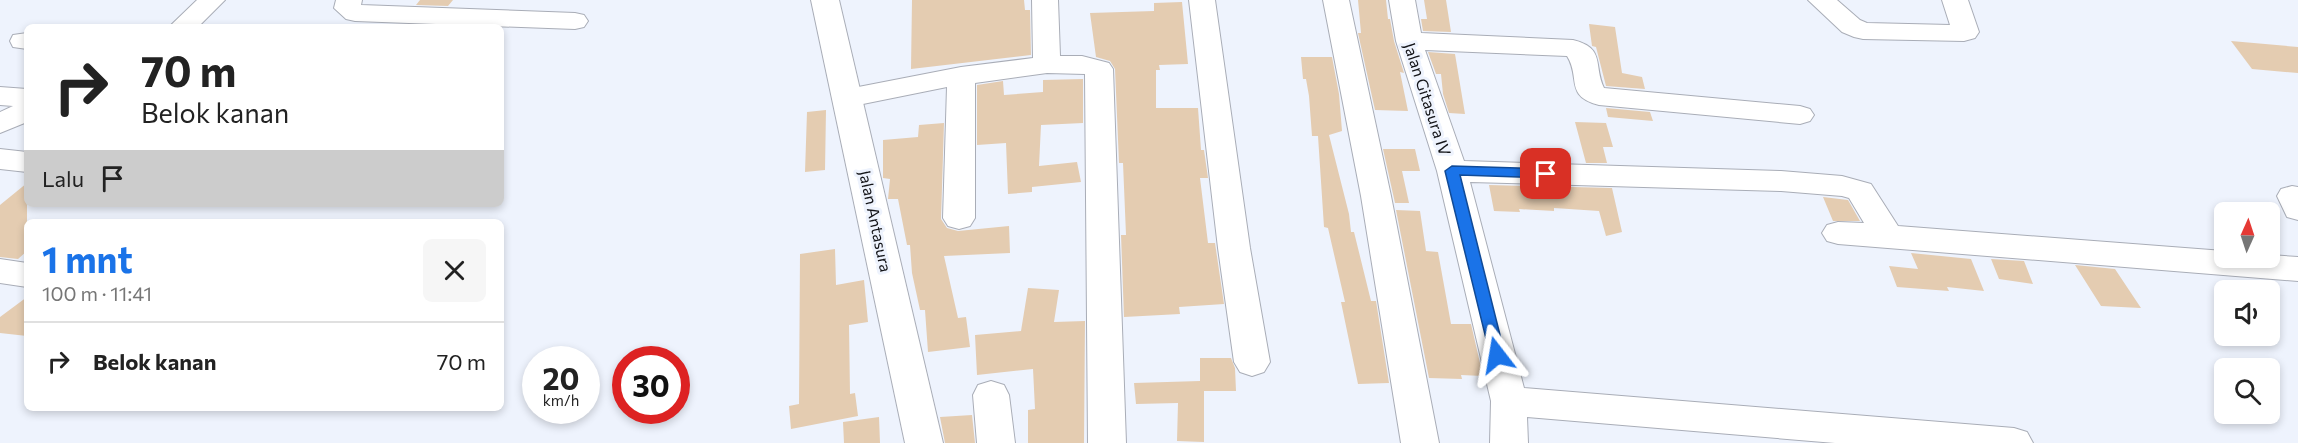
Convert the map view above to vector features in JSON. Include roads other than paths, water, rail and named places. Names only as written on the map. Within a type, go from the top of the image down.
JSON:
[{"type":"main road","name":"Jalan Antasura","points":[[825,0],[924,443]]},
{"type":"street","points":[[185,24],[212,0]]},
{"type":"street","points":[[349,0],[347,8],[355,13],[575,21]]},
{"type":"street","points":[[1045,0],[1047,65]]},
{"type":"street","points":[[1202,0],[1252,362]]},
{"type":"street","points":[[1336,0],[1376,196],[1420,443]]},
{"type":"street","name":"Jalan Gitasura IV","points":[[1402,0],[1408,41],[1452,171],[1509,401],[1509,443]]},
{"type":"street","points":[[1821,0],[1851,26],[1863,31],[1964,33],[1966,32],[1955,0]]},
{"type":"street","points":[[1408,41],[1573,48],[1582,53],[1588,89],[1599,96],[1800,115]]},
{"type":"street","points":[[848,98],[961,76],[1047,65],[1082,64],[1099,69],[1107,443]]},
{"type":"street","points":[[959,218],[961,76]]},
{"type":"street","points":[[0,96],[24,98]]},
{"type":"street","points":[[0,124],[24,112]]},
{"type":"street","points":[[0,159],[24,162]]},
{"type":"street","points":[[1452,171],[1781,181],[1842,186],[1860,191],[1888,236]]},
{"type":"street","points":[[1838,233],[2014,244],[2298,269]]},
{"type":"street","points":[[0,271],[24,275]]},
{"type":"street","points":[[991,395],[996,443]]},
{"type":"street","points":[[1509,401],[2014,443]]}]
